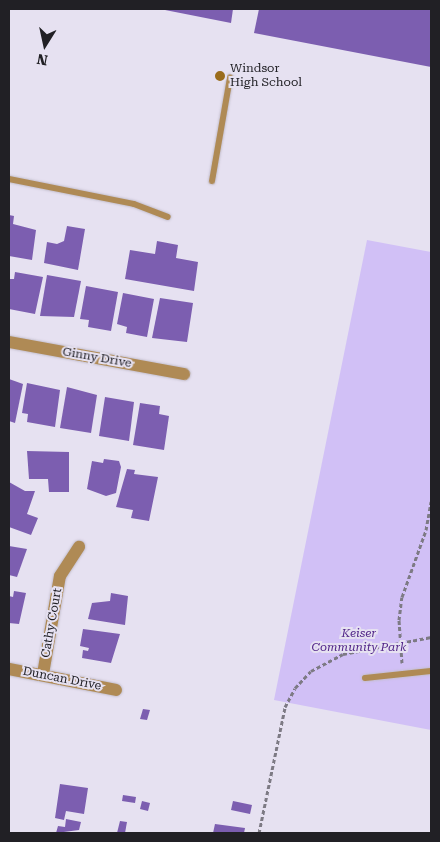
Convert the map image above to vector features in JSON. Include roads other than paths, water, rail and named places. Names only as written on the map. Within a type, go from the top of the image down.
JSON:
[{"type":"street","name":"Ginny Drive","points":[[9,342],[184,374]]},
{"type":"street","name":"Cathy Court","points":[[43,674],[60,576],[79,547]]},
{"type":"street","name":"Duncan Drive","points":[[9,669],[43,674],[116,690]]},
{"type":"lane","points":[[212,182],[230,78]]},
{"type":"lane","points":[[9,178],[134,204],[168,216]]},
{"type":"lane","points":[[365,678],[431,671]]},
{"type":"place","name":"Windsor High School","points":[[220,76]]},
{"type":"park label","name":"Keiser Community Park","points":[[359,641]]}]
